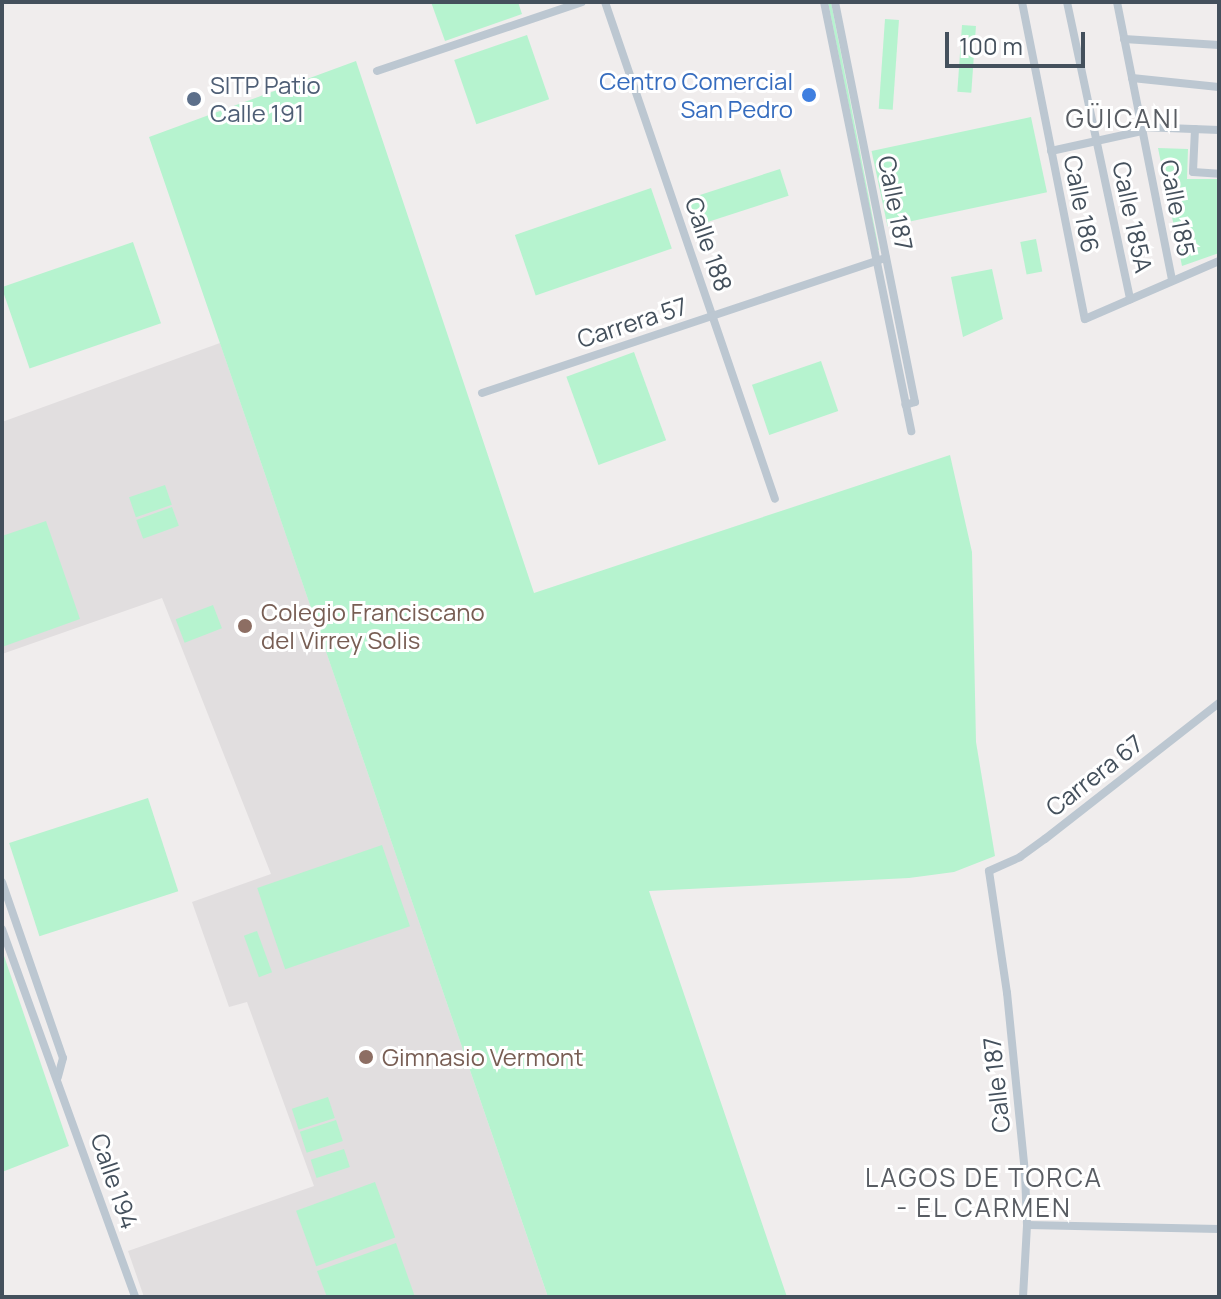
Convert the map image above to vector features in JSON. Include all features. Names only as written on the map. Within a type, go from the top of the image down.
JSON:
[{"type":"street","points":[[377,71],[582,2]]},
{"type":"street","name":"Calle 188","points":[[605,2],[775,499]]},
{"type":"street","name":"Calle 187","points":[[824,2],[911,431]]},
{"type":"street","name":"Calle 187","points":[[835,2],[915,402],[905,405]]},
{"type":"street","name":"Calle 186","points":[[1022,2],[1085,319],[1130,299]]},
{"type":"street","name":"Calle 185A","points":[[1067,2],[1130,299]]},
{"type":"street","name":"Calle 185","points":[[1117,2],[1172,281]]},
{"type":"street","points":[[1124,39],[1219,45]]},
{"type":"street","points":[[1132,78],[1219,87]]},
{"type":"street","points":[[1051,151],[1142,129],[1219,130]]},
{"type":"street","points":[[1195,129],[1193,172],[1219,174]]},
{"type":"street","name":"Carrera 57","points":[[482,393],[886,258]]},
{"type":"street","points":[[1130,299],[1219,261]]},
{"type":"street","name":"Carrera 67","points":[[989,871],[1020,857],[1045,839],[1219,703]]},
{"type":"street","name":"Calle 187","points":[[989,871],[1010,1024],[1027,1225],[1023,1297]]},
{"type":"street","name":"Calle 194","points":[[2,882],[63,1058],[58,1077]]},
{"type":"street","name":"Calle 194","points":[[2,929],[135,1297]]},
{"type":"street","points":[[1027,1225],[1219,1229]]},
{"type":"shaded area","points":[[220,343],[548,1297],[144,1297],[128,1251],[314,1186],[247,1002],[229,1007],[192,902],[271,874],[162,598],[2,654],[2,422]]},
{"type":"green space","points":[[431,2],[518,2],[522,14],[445,41]]},
{"type":"green space","points":[[828,2],[831,2],[879,250],[878,250]]},
{"type":"green space","points":[[885,19],[899,20],[893,110],[879,109]]},
{"type":"green space","points":[[962,25],[976,26],[971,93],[957,92]]},
{"type":"green space","points":[[527,35],[549,99],[476,124],[454,60]]},
{"type":"green space","points":[[356,61],[534,593],[950,455],[972,552],[976,742],[995,856],[954,872],[909,878],[649,891],[787,1297],[548,1297],[149,137]]},
{"type":"green space","points":[[1031,117],[1047,192],[888,226],[872,151]]},
{"type":"green space","points":[[1158,148],[1188,149],[1187,179],[1219,179],[1219,253],[1182,266]]},
{"type":"green space","points":[[780,169],[789,196],[695,226],[687,199]]},
{"type":"green space","points":[[651,188],[672,249],[536,295],[515,235]]},
{"type":"green space","points":[[1036,239],[1042,271],[1027,274],[1020,242]]},
{"type":"green space","points":[[133,242],[161,323],[30,369],[2,287]]},
{"type":"green space","points":[[992,269],[1003,319],[963,337],[951,277]]},
{"type":"green space","points":[[634,352],[666,440],[598,465],[566,377]]},
{"type":"green space","points":[[821,361],[838,411],[769,435],[752,385]]},
{"type":"green space","points":[[165,485],[172,505],[136,517],[129,497]]},
{"type":"green space","points":[[172,507],[179,526],[143,539],[136,520]]},
{"type":"green space","points":[[46,521],[80,619],[2,647],[2,536]]},
{"type":"green space","points":[[213,605],[222,628],[185,643],[176,619]]},
{"type":"green space","points":[[148,798],[178,891],[39,936],[9,843]]},
{"type":"green space","points":[[382,845],[410,926],[285,969],[257,888]]},
{"type":"green space","points":[[257,931],[272,972],[259,977],[244,936]]},
{"type":"green space","points":[[2,950],[69,1146],[2,1172]]},
{"type":"green space","points":[[328,1097],[335,1118],[299,1130],[292,1109]]},
{"type":"green space","points":[[336,1120],[343,1141],[307,1153],[300,1132]]},
{"type":"green space","points":[[344,1149],[350,1167],[317,1178],[311,1160]]},
{"type":"green space","points":[[375,1182],[395,1237],[316,1266],[296,1211]]},
{"type":"green space","points":[[396,1243],[415,1297],[327,1297],[317,1271]]},
{"type":"place","name":"Centro Comercial San Pedro","points":[[809,95]]},
{"type":"place","name":"SITP Patio Calle 191","points":[[194,99]]},
{"type":"place","name":"Colegio Franciscano del Virrey Solis","points":[[245,626]]},
{"type":"place","name":"Gimnasio Vermont","points":[[366,1057]]},
{"type":"district","name":"GÜICANI","points":[[1123,119]]},
{"type":"district","name":"LAGOS DE TORCA - EL CARMEN","points":[[984,1193]]}]
